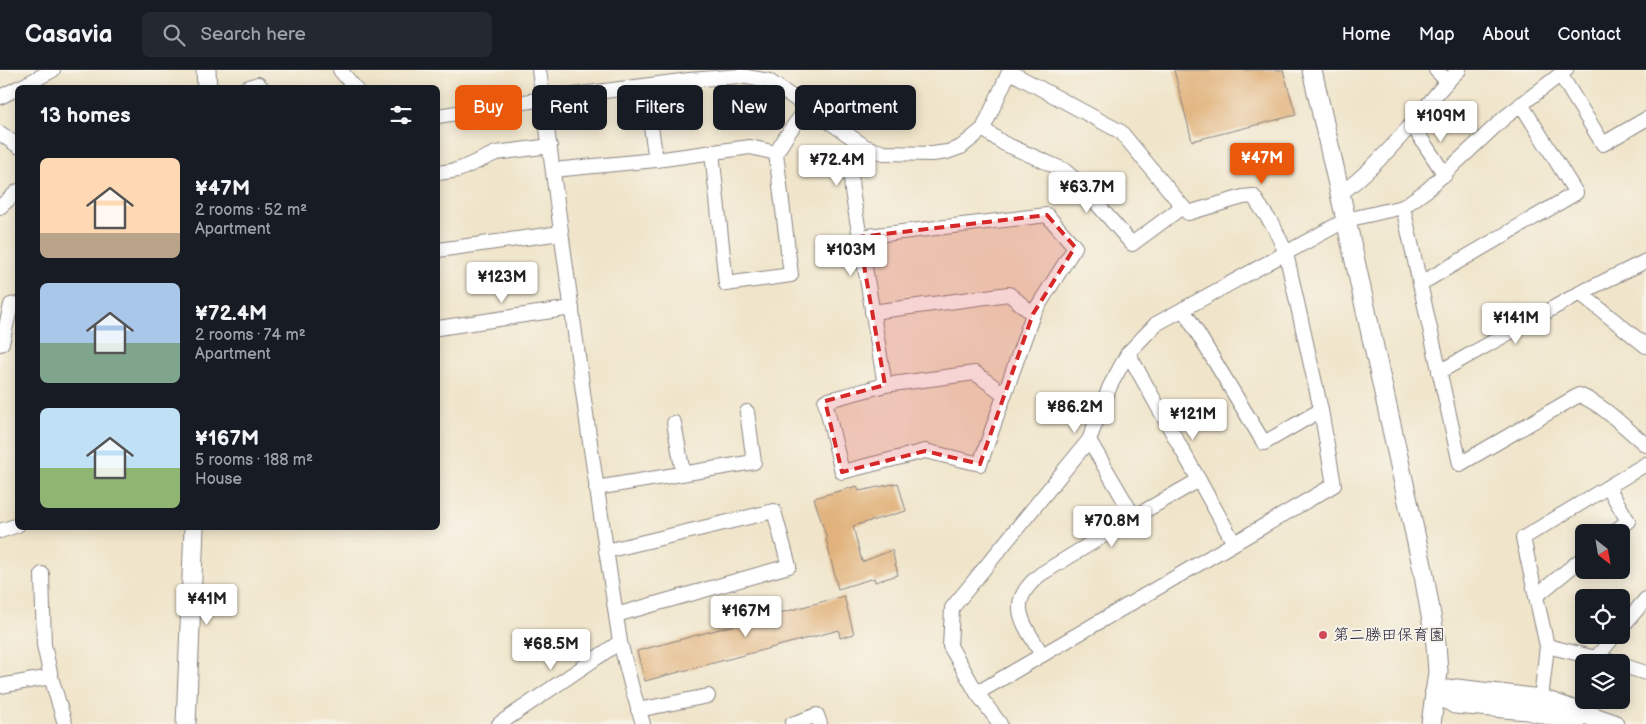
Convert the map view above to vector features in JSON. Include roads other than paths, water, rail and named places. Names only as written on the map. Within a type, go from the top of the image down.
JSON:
[{"type":"street","points":[[24,85],[53,70]]},
{"type":"street","points":[[206,70],[207,85]]},
{"type":"street","points":[[340,70],[352,85]]},
{"type":"street","points":[[539,70],[541,85]]},
{"type":"street","points":[[1312,70],[1422,570],[1436,644],[1438,672],[1431,724]]},
{"type":"street","points":[[1436,70],[1447,81]]},
{"type":"street","points":[[1340,194],[1359,180],[1459,70]]},
{"type":"street","points":[[840,130],[866,147],[884,153],[932,154],[960,147],[983,129],[1010,71],[1121,132],[1188,213],[1243,197],[1253,196],[1274,227],[1286,253],[1321,410],[1334,486],[977,694]]},
{"type":"street","points":[[1000,724],[977,694],[950,646],[952,608],[1089,440],[1110,386],[1128,354],[1156,324],[1346,220],[1403,207],[1445,175],[1469,150],[1521,104],[1563,72],[1603,144],[1646,119]]},
{"type":"street","points":[[649,85],[688,75],[757,78],[769,81],[795,99]]},
{"type":"street","points":[[0,97],[15,90]]},
{"type":"street","points":[[440,116],[532,101]]},
{"type":"street","points":[[1420,284],[1576,193],[1521,104]]},
{"type":"street","points":[[1419,116],[1418,134],[1445,175]]},
{"type":"street","points":[[712,152],[726,284],[791,275],[776,153],[795,124]]},
{"type":"street","points":[[983,129],[1003,143],[1064,170],[1077,181],[1132,244],[1182,207]]},
{"type":"street","points":[[548,130],[596,488],[620,642],[643,724]]},
{"type":"street","points":[[652,130],[656,160]]},
{"type":"street","points":[[0,133],[15,144]]},
{"type":"street","points":[[440,173],[458,170],[496,153],[550,146]]},
{"type":"street","points":[[553,170],[656,160],[750,147],[776,153]]},
{"type":"street","points":[[866,147],[850,173],[884,385]]},
{"type":"street","points":[[0,206],[15,193]]},
{"type":"street","points":[[1403,207],[1460,464],[1579,395],[1587,398],[1646,445]]},
{"type":"street","points":[[859,237],[1047,215],[1075,247],[1033,314],[980,464],[925,451],[842,472],[825,401],[884,385],[974,373],[1004,394]]},
{"type":"street","points":[[440,250],[561,233]]},
{"type":"street","points":[[1439,372],[1580,293],[1646,261]]},
{"type":"street","points":[[1580,293],[1646,346]]},
{"type":"street","points":[[872,312],[1009,294],[1033,314]]},
{"type":"street","points":[[0,344],[2,343],[11,305],[15,304]]},
{"type":"street","points":[[440,328],[572,308]]},
{"type":"street","points":[[1183,309],[1264,443],[1321,410]]},
{"type":"street","points":[[1128,354],[1234,543]]},
{"type":"street","points":[[596,488],[754,462],[748,412]]},
{"type":"street","points":[[674,423],[683,474]]},
{"type":"street","points":[[1089,440],[1134,517]]},
{"type":"street","points":[[1541,699],[1547,646],[1523,538],[1646,464]]},
{"type":"street","points":[[1042,655],[1022,619],[1020,600],[1029,583],[1134,517],[1199,480]]},
{"type":"street","points":[[1608,487],[1628,521],[1624,524]]},
{"type":"street","points":[[606,551],[774,512],[788,566],[616,615]]},
{"type":"street","points":[[0,532],[15,526]]},
{"type":"street","points":[[186,724],[194,530]]},
{"type":"street","points":[[1536,596],[1575,564]]},
{"type":"street","points":[[42,574],[44,646],[50,677],[65,724]]},
{"type":"street","points":[[1630,618],[1646,599]]},
{"type":"street","points":[[501,723],[620,642]]},
{"type":"street","points":[[1599,654],[1608,644]]},
{"type":"street","points":[[1547,646],[1580,654]]},
{"type":"street","points":[[1630,668],[1646,673]]},
{"type":"street","points":[[0,686],[50,677]]},
{"type":"street","points":[[1435,692],[1456,689],[1541,699],[1614,724]]},
{"type":"street","points":[[1435,692],[1455,704],[1528,710],[1561,718],[1575,724]]},
{"type":"street","points":[[638,710],[708,696]]},
{"type":"street","points":[[792,724],[817,715],[820,724]]},
{"type":"place","name":"第二勝田保育園","points":[[1323,635]]}]
